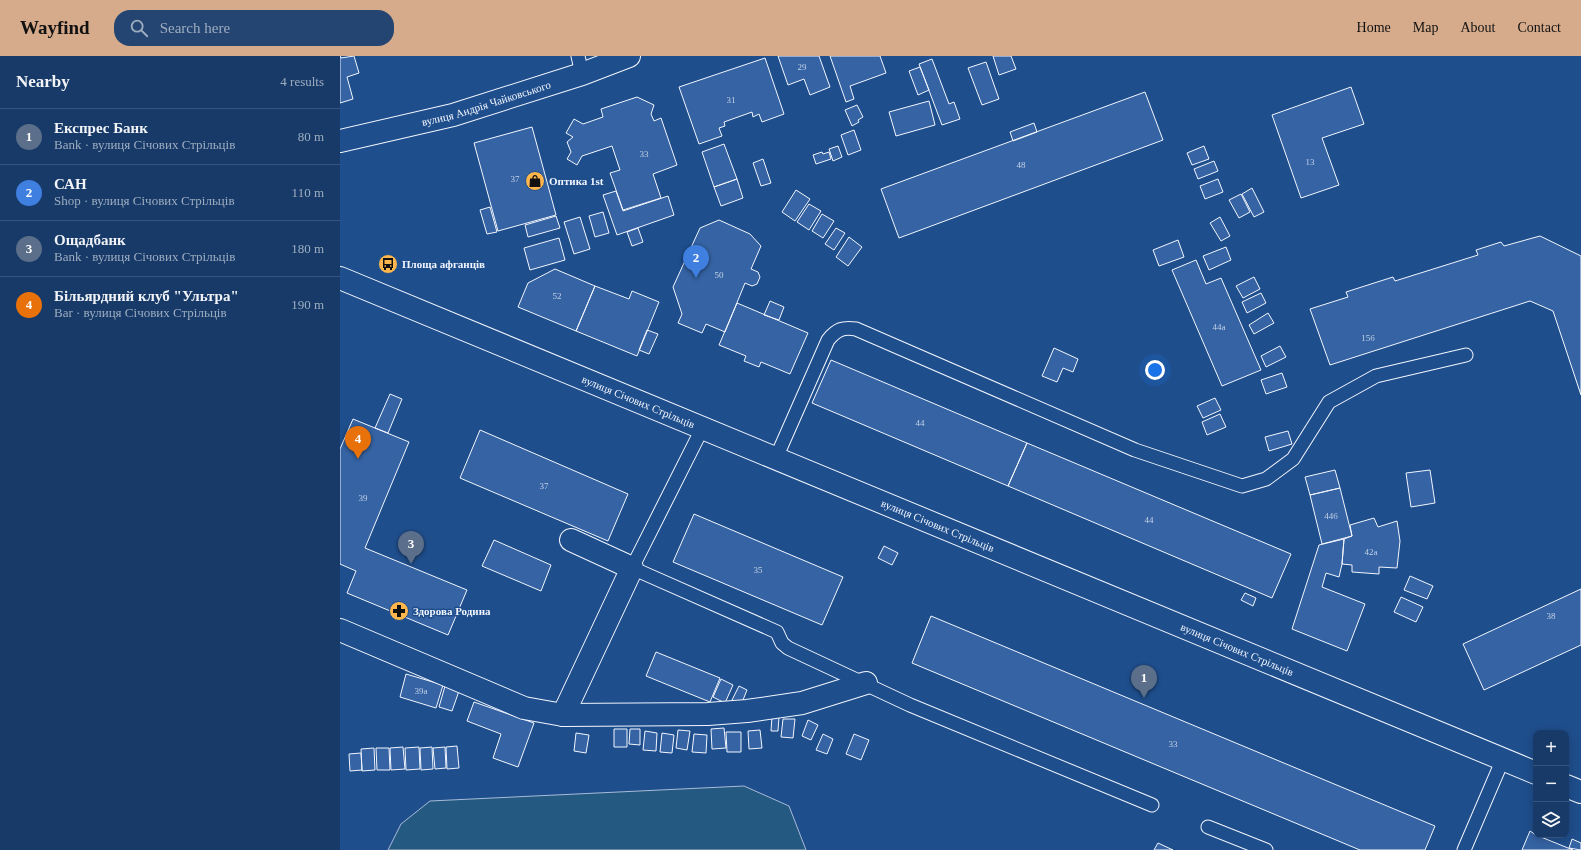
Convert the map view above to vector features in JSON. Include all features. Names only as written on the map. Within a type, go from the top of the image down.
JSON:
[{"type":"street","name":"вулиця Андрія Чайковського","points":[[340,141],[453,115],[580,65],[629,56]]},
{"type":"street","name":"вулиця Січових Стрільців","points":[[340,278],[1533,772]]},
{"type":"street","points":[[563,715],[632,568],[571,540]]},
{"type":"street","points":[[340,630],[524,708],[563,715],[708,714],[747,711],[802,703],[866,683]]},
{"type":"street","points":[[1569,787],[1581,792]]},
{"type":"lane","points":[[776,458],[828,340],[835,331],[845,328],[856,329],[1135,450],[1242,486],[1266,479],[1293,459],[1329,402],[1376,376],[1466,354]]},
{"type":"lane","points":[[702,427],[632,568],[777,632],[782,643],[788,648],[866,683],[910,705],[1152,805]]},
{"type":"lane","points":[[1464,850],[1503,759]]},
{"type":"lane","points":[[1208,827],[1266,850]]},
{"type":"shaded area","points":[[744,786],[789,806],[806,850],[388,850],[401,824],[430,801]]},
{"type":"building","points":[[340,56],[341,58],[354,56],[359,73],[347,77],[353,99],[340,103]]},
{"type":"building","points":[[778,56],[819,56],[830,87],[810,95],[804,79],[788,85]]},
{"type":"building","points":[[830,56],[880,56],[886,73],[850,86],[854,99],[846,102]]},
{"type":"building","points":[[993,56],[1011,56],[1016,69],[999,75]]},
{"type":"building","points":[[765,58],[784,114],[762,122],[759,114],[753,117],[752,112],[724,122],[725,126],[719,128],[722,136],[699,144],[679,87]]},
{"type":"building","points":[[932,59],[949,104],[954,102],[960,119],[942,125],[919,64]]},
{"type":"building","points":[[986,62],[999,99],[982,105],[968,68]]},
{"type":"building","points":[[920,67],[929,90],[918,95],[909,71]]},
{"type":"building","points":[[1351,87],[1364,124],[1322,138],[1339,185],[1301,198],[1272,115]]},
{"type":"building","points":[[1145,92],[1163,140],[899,238],[881,189]]},
{"type":"building","points":[[637,97],[654,105],[651,114],[654,121],[661,118],[677,165],[653,174],[661,198],[623,210],[610,173],[620,170],[612,146],[582,156],[577,165],[567,159],[571,152],[567,142],[573,137],[566,133],[574,119],[583,124],[603,117],[601,109]]},
{"type":"building","points":[[929,101],[935,125],[896,136],[889,112]]},
{"type":"building","points":[[857,105],[863,117],[858,120],[859,122],[852,126],[845,110]]},
{"type":"building","points":[[1034,123],[1037,132],[1013,141],[1010,132]]},
{"type":"building","points":[[532,127],[556,215],[498,231],[474,143]]},
{"type":"building","points":[[854,130],[861,150],[848,155],[841,135]]},
{"type":"building","points":[[724,144],[737,179],[714,187],[702,152]]},
{"type":"building","points":[[838,146],[842,157],[833,161],[829,149]]},
{"type":"building","points":[[1204,146],[1209,159],[1192,165],[1187,153]]},
{"type":"building","points":[[822,152],[823,154],[829,152],[831,159],[816,164],[813,155]]},
{"type":"building","points":[[763,159],[771,183],[761,186],[753,163]]},
{"type":"building","points":[[1214,161],[1218,171],[1198,179],[1194,169]]},
{"type":"building","points":[[737,179],[743,198],[721,206],[714,187]]},
{"type":"building","points":[[1218,179],[1223,192],[1205,199],[1200,186]]},
{"type":"building","points":[[1252,188],[1264,212],[1254,217],[1242,194]]},
{"type":"building","points":[[796,190],[810,199],[795,221],[782,212]]},
{"type":"building","points":[[616,191],[623,211],[668,196],[674,215],[617,235],[603,195]]},
{"type":"building","points":[[1241,194],[1250,212],[1239,218],[1229,200]]},
{"type":"building","points":[[809,204],[821,211],[809,230],[797,222]]},
{"type":"building","points":[[490,207],[497,232],[487,234],[480,210]]},
{"type":"building","points":[[603,212],[609,233],[595,237],[589,216]]},
{"type":"building","points":[[822,214],[834,221],[823,238],[812,231]]},
{"type":"building","points":[[556,216],[560,228],[528,237],[525,225]]},
{"type":"building","points":[[580,217],[590,249],[574,254],[564,222]]},
{"type":"building","points":[[1220,217],[1230,236],[1221,241],[1210,223]]},
{"type":"building","points":[[719,220],[750,234],[761,246],[751,269],[758,272],[760,277],[757,284],[752,286],[745,283],[725,332],[706,324],[702,333],[678,323],[682,314],[673,287],[700,228]]},
{"type":"building","points":[[638,228],[643,242],[632,246],[627,232]]},
{"type":"building","points":[[836,228],[845,233],[834,250],[825,244]]},
{"type":"building","points":[[1540,236],[1581,256],[1581,395],[1553,311],[1530,301],[1330,365],[1310,309],[1348,297],[1346,292],[1393,277],[1395,281],[1478,255],[1476,250],[1501,242],[1504,246]]},
{"type":"building","points":[[849,237],[862,247],[848,266],[836,257]]},
{"type":"building","points":[[559,238],[565,260],[530,270],[524,248]]},
{"type":"building","points":[[1178,240],[1184,257],[1159,266],[1153,250]]},
{"type":"building","points":[[1226,247],[1231,260],[1209,270],[1203,256]]},
{"type":"building","points":[[1196,260],[1206,284],[1221,278],[1261,370],[1222,386],[1172,270]]},
{"type":"building","points":[[555,269],[595,286],[576,331],[518,307],[528,283]]},
{"type":"building","points":[[1254,277],[1260,289],[1243,298],[1236,286]]},
{"type":"building","points":[[595,286],[629,299],[632,291],[659,302],[637,356],[576,331]]},
{"type":"building","points":[[1261,293],[1266,303],[1247,313],[1242,302]]},
{"type":"building","points":[[770,301],[784,307],[779,320],[764,315]]},
{"type":"building","points":[[737,303],[808,333],[790,374],[761,362],[759,367],[744,361],[746,356],[719,345]]},
{"type":"building","points":[[1268,313],[1274,323],[1254,334],[1249,325]]},
{"type":"building","points":[[647,330],[658,334],[649,354],[639,350]]},
{"type":"building","points":[[1280,346],[1286,357],[1266,367],[1261,356]]},
{"type":"building","points":[[1054,348],[1078,359],[1073,372],[1063,368],[1057,382],[1042,376]]},
{"type":"building","points":[[831,360],[1027,443],[1008,486],[812,403]]},
{"type":"building","points":[[1282,373],[1287,387],[1266,394],[1261,380]]},
{"type":"building","points":[[390,394],[402,399],[388,433],[375,428]]},
{"type":"building","points":[[1215,398],[1221,410],[1203,418],[1197,406]]},
{"type":"building","points":[[1220,414],[1226,427],[1207,435],[1202,422]]},
{"type":"building","points":[[353,419],[409,442],[365,548],[467,590],[448,635],[347,593],[356,571],[340,564],[340,449]]},
{"type":"building","points":[[480,430],[628,494],[608,541],[460,478]]},
{"type":"building","points":[[1288,431],[1292,444],[1269,451],[1265,437]]},
{"type":"building","points":[[1027,443],[1291,554],[1272,598],[1008,486]]},
{"type":"building","points":[[1335,470],[1340,488],[1310,495],[1305,477]]},
{"type":"building","points":[[1430,470],[1435,503],[1411,507],[1406,473]]},
{"type":"building","points":[[1340,488],[1352,536],[1322,544],[1310,495]]},
{"type":"building","points":[[694,514],[843,577],[822,625],[673,562]]},
{"type":"building","points":[[1374,518],[1378,527],[1397,521],[1400,541],[1397,568],[1379,567],[1379,574],[1352,572],[1352,565],[1342,564],[1344,539],[1352,536],[1350,525]]},
{"type":"building","points":[[1344,539],[1342,564],[1339,577],[1326,573],[1322,587],[1365,604],[1347,651],[1292,629],[1319,545]]},
{"type":"building","points":[[494,540],[551,565],[541,591],[482,566]]},
{"type":"building","points":[[884,546],[898,553],[892,565],[878,558]]},
{"type":"building","points":[[1410,576],[1433,586],[1427,599],[1404,590]]},
{"type":"building","points":[[1581,589],[1581,645],[1484,690],[1463,644]]},
{"type":"building","points":[[1245,593],[1256,598],[1253,606],[1241,600]]},
{"type":"building","points":[[1401,597],[1423,607],[1416,622],[1394,612]]},
{"type":"building","points":[[931,616],[1435,826],[1425,850],[1360,850],[912,663]]},
{"type":"building","points":[[656,652],[720,678],[710,702],[646,676]]},
{"type":"building","points":[[406,674],[443,685],[436,708],[400,697]]},
{"type":"building","points":[[721,679],[733,685],[725,703],[713,697]]},
{"type":"building","points":[[445,686],[459,691],[452,711],[439,707]]},
{"type":"building","points":[[739,686],[747,690],[741,705],[732,700]]},
{"type":"building","points":[[474,702],[534,723],[518,767],[493,758],[501,734],[467,721]]},
{"type":"building","points":[[772,716],[779,717],[778,731],[771,731]]},
{"type":"building","points":[[783,719],[795,719],[793,738],[781,737]]},
{"type":"building","points":[[808,720],[818,725],[811,740],[802,736]]},
{"type":"building","points":[[724,728],[726,748],[712,749],[711,729]]},
{"type":"building","points":[[614,729],[627,729],[627,747],[614,747]]},
{"type":"building","points":[[630,729],[640,729],[640,745],[629,744]]},
{"type":"building","points":[[678,730],[690,731],[687,750],[676,748]]},
{"type":"building","points":[[760,730],[762,748],[749,749],[748,731]]},
{"type":"building","points":[[645,731],[657,733],[656,751],[643,750]]},
{"type":"building","points":[[726,732],[741,732],[741,752],[727,752]]},
{"type":"building","points":[[576,733],[589,735],[586,753],[574,751]]},
{"type":"building","points":[[662,733],[674,735],[672,753],[660,752]]},
{"type":"building","points":[[694,734],[707,735],[706,753],[692,752]]},
{"type":"building","points":[[823,734],[833,739],[827,754],[816,750]]},
{"type":"building","points":[[854,734],[869,740],[861,760],[846,754]]},
{"type":"building","points":[[457,746],[459,768],[447,769],[446,747]]},
{"type":"building","points":[[403,747],[405,769],[391,770],[390,748]]},
{"type":"building","points":[[419,747],[420,769],[406,770],[405,748]]},
{"type":"building","points":[[432,747],[433,769],[421,770],[420,748]]},
{"type":"building","points":[[445,747],[446,768],[435,769],[433,748]]},
{"type":"building","points":[[374,748],[375,770],[362,771],[361,749]]},
{"type":"building","points":[[376,748],[389,748],[390,770],[377,770]]},
{"type":"building","points":[[361,753],[362,770],[350,771],[349,754]]},
{"type":"building","points":[[1530,831],[1533,833],[1533,838],[1543,838],[1573,850],[1522,850]]},
{"type":"building","points":[[1572,839],[1581,843],[1581,850],[1569,848]]},
{"type":"building","points":[[1158,843],[1173,850],[1154,850]]},
{"type":"place","name":"Оптика 1st","points":[[535,181]]},
{"type":"place","name":"Площа афганців","points":[[388,264]]},
{"type":"place","name":"САН","points":[[696,278]]},
{"type":"place","name":"Більярдний клуб \"Ультра\"","points":[[358,459]]},
{"type":"place","name":"Ощадбанк","points":[[411,564]]},
{"type":"place","name":"Здорова Родина","points":[[399,611]]},
{"type":"place","name":"Експрес Банк","points":[[1144,698]]}]
